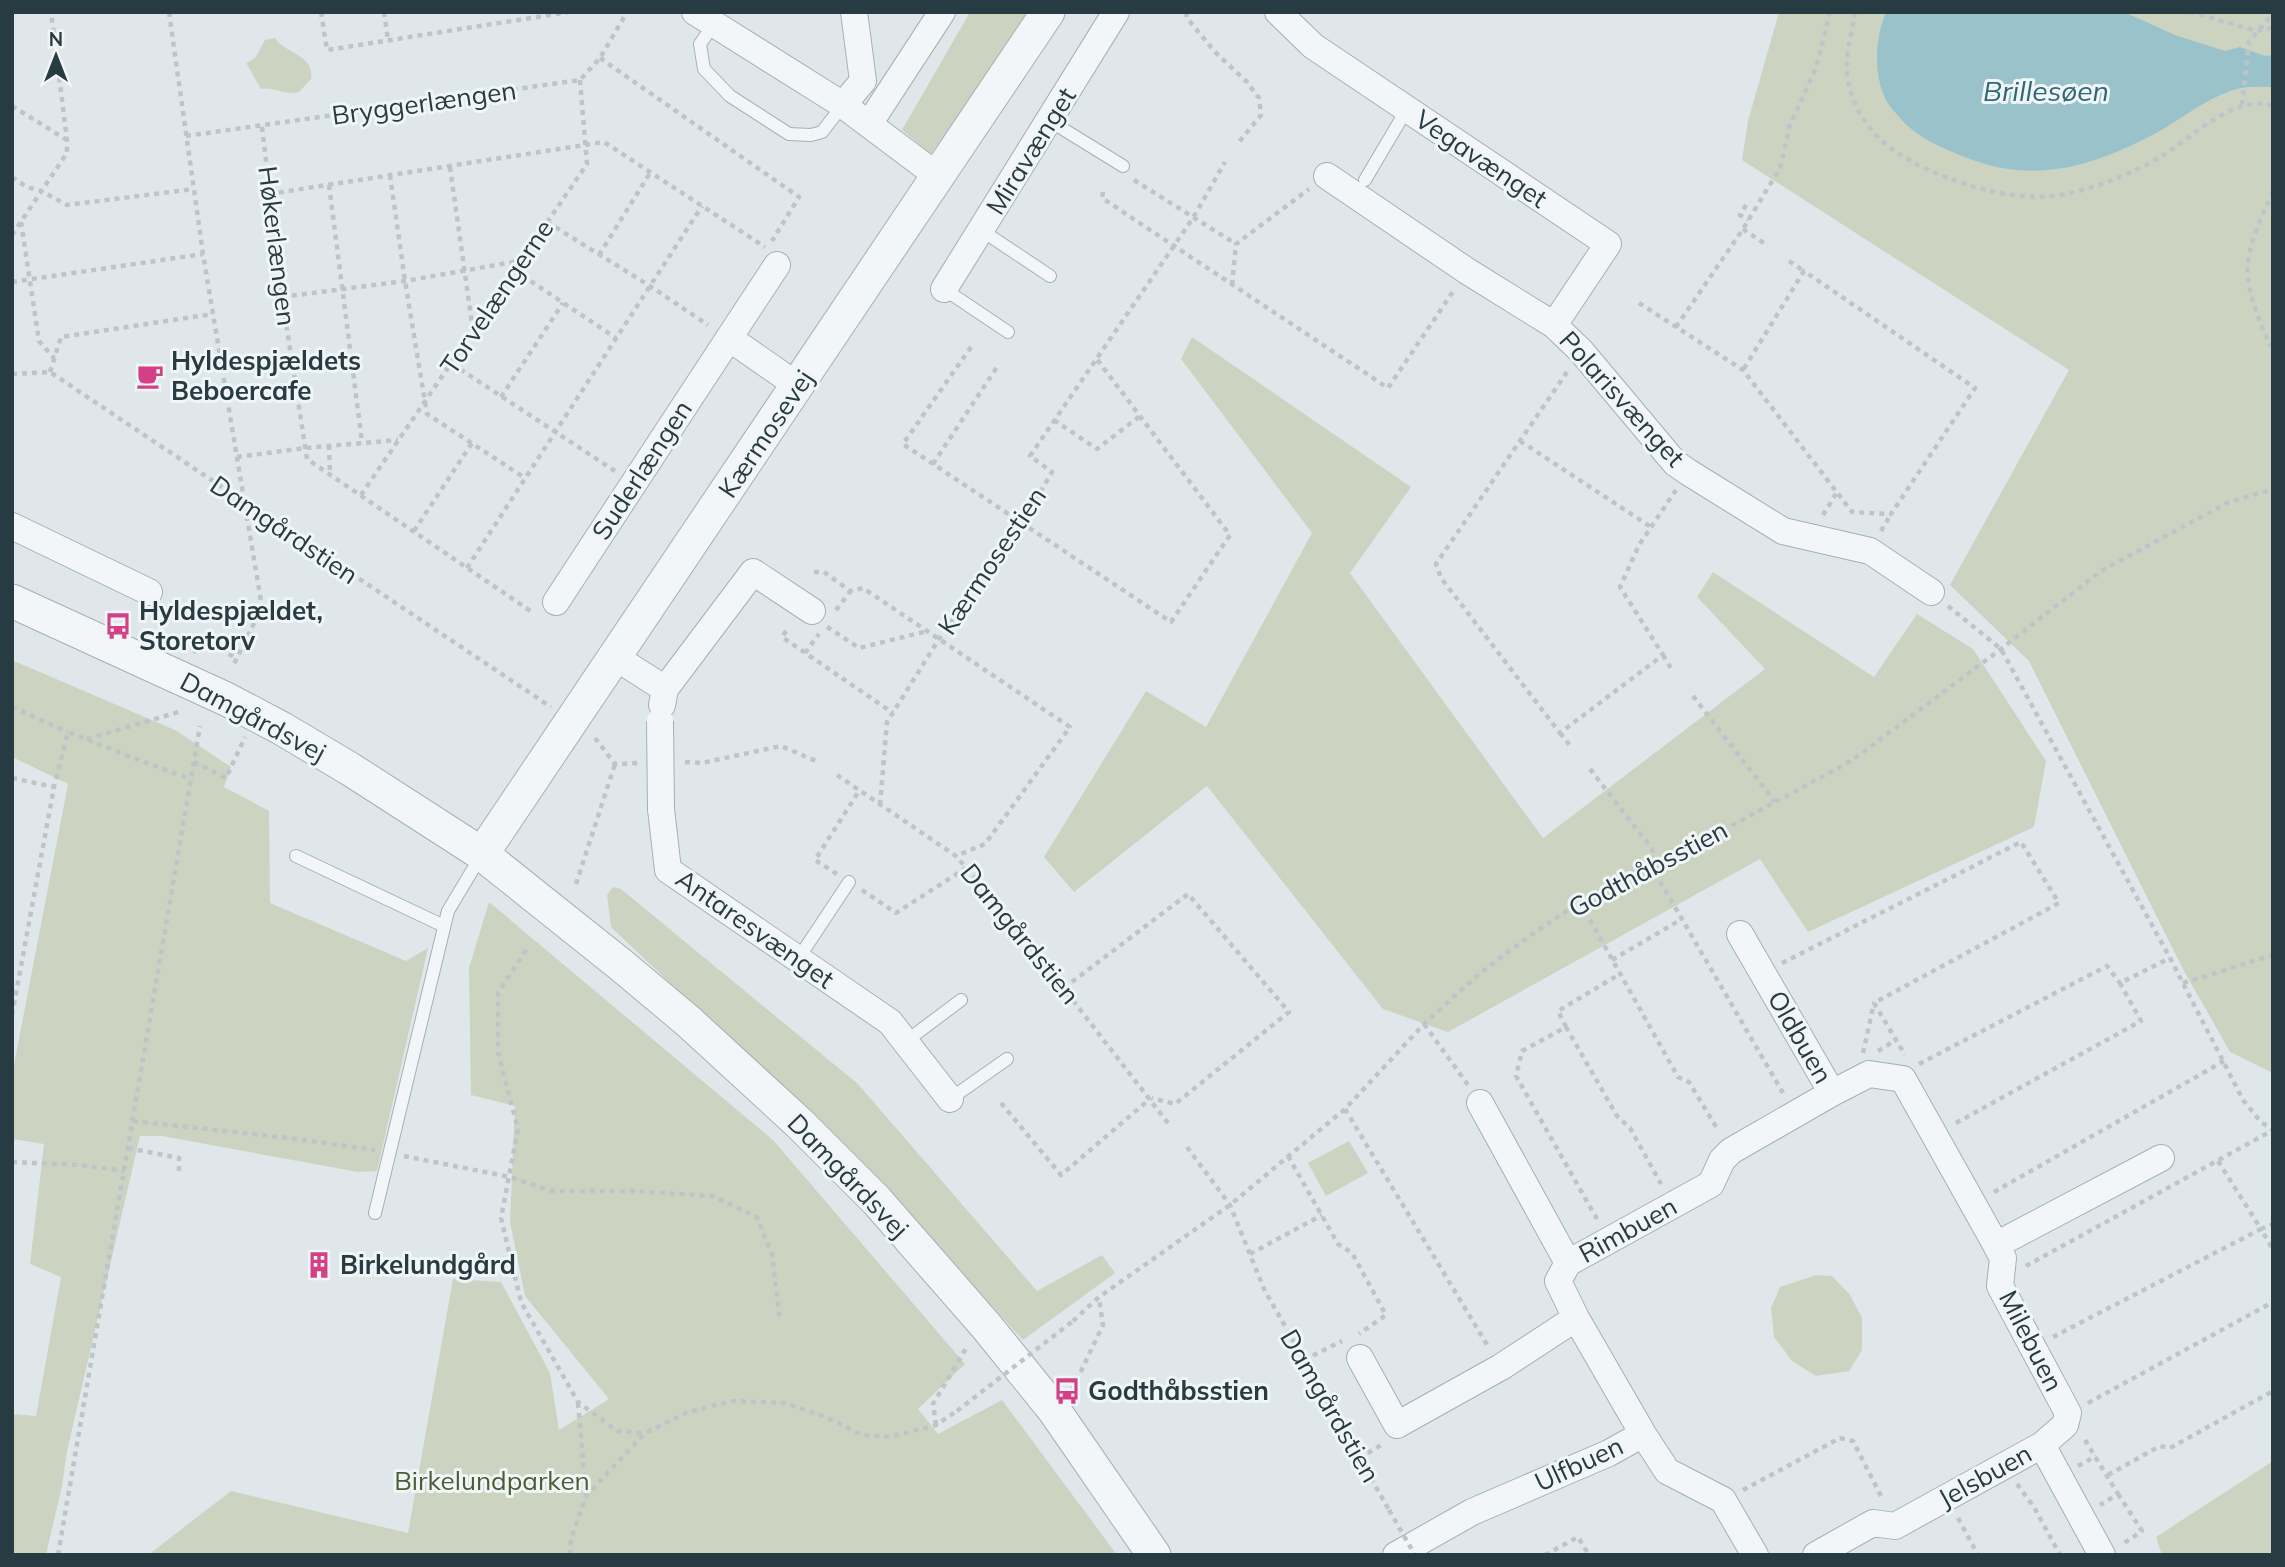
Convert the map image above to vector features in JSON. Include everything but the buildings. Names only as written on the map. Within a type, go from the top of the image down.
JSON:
[{"type":"street","points":[[843,105],[863,81],[854,12]]},
{"type":"street","points":[[869,124],[942,12]]},
{"type":"street","name":"Kærmosevej","points":[[482,854],[1048,12]]},
{"type":"street","name":"Miravænget","points":[[944,289],[1116,12]]},
{"type":"street","name":"Vegavænget","points":[[1278,12],[1312,46],[1608,244],[1555,325]]},
{"type":"street","points":[[704,18],[843,105],[939,177]]},
{"type":"street","name":"Polarisvænget","points":[[1327,176],[1467,271],[1555,325],[1581,351],[1675,463],[1688,472],[1783,531],[1870,551],[1931,592]]},
{"type":"street","name":"Suderlængen","points":[[556,602],[777,265]]},
{"type":"street","points":[[729,338],[798,386]]},
{"type":"street","points":[[12,526],[149,592]]},
{"type":"street","points":[[615,657],[665,689],[753,572],[812,611]]},
{"type":"street","name":"Damgårdsvej","points":[[12,601],[226,699],[245,727],[350,769],[482,854],[621,965],[689,1022],[799,1123],[877,1201],[987,1327],[1054,1410],[1154,1555]]},
{"type":"street","name":"Antaresvænget","points":[[665,689],[660,721],[661,809],[668,870],[890,1022],[950,1099]]},
{"type":"street","name":"Oldbuen","points":[[1740,934],[1832,1093],[1869,1074],[1903,1079],[1996,1245]]},
{"type":"street","name":"Rimbuen","points":[[1480,1103],[1568,1263],[1710,1184],[1722,1160],[1731,1151],[1832,1093]]},
{"type":"street","points":[[1996,1245],[2161,1158]]},
{"type":"street","name":"Milebuen","points":[[1996,1245],[2003,1258],[2000,1286],[2068,1413],[2065,1425],[2042,1445]]},
{"type":"street","name":"Ulfbuen","points":[[1396,1555],[1472,1512],[1609,1453],[1643,1434],[1576,1318],[1558,1281],[1568,1263]]},
{"type":"street","points":[[1360,1358],[1397,1425],[1501,1367],[1576,1318]]},
{"type":"street","points":[[1643,1434],[1667,1471],[1723,1500],[1755,1555]]},
{"type":"street","name":"Jelsbuen","points":[[1816,1555],[1873,1523],[1895,1526],[2003,1464],[2042,1445],[2081,1517],[2108,1552]]},
{"type":"lane","points":[[704,18],[700,44],[704,69],[730,96],[789,134],[811,135],[822,132],[843,105]]},
{"type":"lane","points":[[1365,180],[1407,109]]},
{"type":"lane","points":[[1050,121],[1123,166]]},
{"type":"lane","points":[[981,230],[1050,276]]},
{"type":"lane","points":[[944,289],[1009,332]]},
{"type":"lane","points":[[374,1213],[448,911],[482,854]]},
{"type":"lane","points":[[296,856],[444,926]]},
{"type":"lane","points":[[797,959],[849,882]]},
{"type":"lane","points":[[905,1042],[961,1000]]},
{"type":"lane","points":[[950,1099],[1007,1059]]},
{"type":"path","points":[[12,235],[67,153],[68,140],[51,12]]},
{"type":"path","points":[[169,12],[203,254],[262,607],[232,667]]},
{"type":"path","points":[[321,12],[327,50],[569,12]]},
{"type":"path","points":[[384,12],[388,40]]},
{"type":"path","points":[[580,80],[600,58],[627,12]]},
{"type":"path","points":[[1186,12],[1187,18],[1215,52],[1247,82],[1259,98],[1261,115],[1239,142]]},
{"type":"path","points":[[1676,327],[1743,229],[1780,168],[1790,125],[1816,68],[1830,12]]},
{"type":"path","points":[[1855,12],[1848,52],[1848,80],[1864,124],[1894,152],[1937,175],[2008,194],[2052,196],[2106,182],[2160,157],[2236,106],[2260,102],[2273,106]]},
{"type":"path","points":[[2190,12],[2258,31],[2273,28]]},
{"type":"path","points":[[2242,106],[2245,98],[2249,41],[2273,13]]},
{"type":"path","points":[[269,194],[604,142],[768,249],[799,197],[600,58]]},
{"type":"path","name":"Bryggerlængen","points":[[186,136],[580,80]]},
{"type":"path","name":"Torvelængerne","points":[[361,495],[587,164],[580,80]]},
{"type":"path","points":[[12,106],[68,140]]},
{"type":"path","name":"Høkerlængen","points":[[262,127],[282,297],[305,448]]},
{"type":"path","name":"Kærmosestien","points":[[880,805],[887,722],[939,639],[1022,523],[1052,472],[1030,456],[1194,218],[1225,162]]},
{"type":"path","points":[[1123,166],[1124,173],[1237,244]]},
{"type":"path","points":[[450,167],[473,331]]},
{"type":"path","points":[[599,255],[650,173]]},
{"type":"path","points":[[390,175],[427,414],[525,478]]},
{"type":"path","points":[[1232,285],[1237,244],[1327,176]]},
{"type":"path","points":[[12,177],[27,187],[68,205],[194,189]]},
{"type":"path","points":[[328,185],[362,442]]},
{"type":"path","points":[[1103,192],[1102,198],[1388,388],[1467,271]]},
{"type":"path","points":[[2273,192],[2255,231],[2247,273],[2255,309],[2269,344],[2273,347]]},
{"type":"path","points":[[1746,205],[1740,215],[1748,220]]},
{"type":"path","points":[[467,568],[702,206]]},
{"type":"path","points":[[21,222],[38,341],[54,359]]},
{"type":"path","points":[[547,222],[729,338]]},
{"type":"path","points":[[1743,229],[1768,246]]},
{"type":"path","points":[[12,282],[203,254]]},
{"type":"path","points":[[282,297],[405,281],[519,261]]},
{"type":"path","points":[[1639,303],[1743,370],[1852,512],[1891,514],[1975,388],[1789,261]]},
{"type":"path","points":[[514,270],[616,338]]},
{"type":"path","points":[[1743,370],[1804,271]]},
{"type":"path","points":[[501,397],[563,303]]},
{"type":"path","points":[[12,374],[50,372],[61,337],[213,314]]},
{"type":"path","points":[[971,347],[903,444],[1171,622],[1230,534],[1096,358]]},
{"type":"path","points":[[1573,748],[1441,578],[1436,564],[1581,351]]},
{"type":"path","points":[[452,364],[634,481]]},
{"type":"path","points":[[933,464],[999,364]]},
{"type":"path","name":"Damgårdstien","points":[[50,372],[551,707]]},
{"type":"path","points":[[1055,420],[1097,449],[1140,416]]},
{"type":"path","points":[[237,457],[328,445],[399,440]]},
{"type":"path","points":[[1520,441],[1651,527]]},
{"type":"path","points":[[414,531],[472,443]]},
{"type":"path","points":[[328,445],[330,474]]},
{"type":"path","points":[[305,448],[307,459],[534,613],[556,602]]},
{"type":"path","points":[[1672,670],[1620,587],[1639,545],[1688,472]]},
{"type":"path","name":"Godthåbsstien","points":[[645,1433],[688,1412],[733,1401],[785,1403],[828,1418],[862,1435],[890,1437],[936,1425],[1073,1321],[1099,1297],[1230,1205],[1345,1109],[1424,1024],[1480,973],[1580,902],[1650,864],[1694,846],[1851,761],[2101,571],[2227,503],[2273,489]]},
{"type":"path","points":[[814,572],[824,572],[850,591],[863,588],[1070,727],[985,845],[956,856]]},
{"type":"path","points":[[1931,592],[2001,649],[2170,958],[2243,1100],[2261,1122],[2273,1130]]},
{"type":"path","points":[[812,611],[825,626],[859,648],[928,631]]},
{"type":"path","points":[[786,631],[782,637],[892,713]]},
{"type":"path","points":[[191,653],[211,644],[236,658]]},
{"type":"path","points":[[1560,733],[1663,655]]},
{"type":"path","points":[[1693,696],[1775,802]]},
{"type":"path","points":[[12,707],[136,760],[191,779]]},
{"type":"path","points":[[86,739],[188,709]]},
{"type":"path","points":[[58,1555],[201,726]]},
{"type":"path","points":[[194,762],[226,778],[245,727]]},
{"type":"path","points":[[12,1015],[54,787],[68,732]]},
{"type":"path","points":[[595,738],[615,764]]},
{"type":"path","points":[[677,761],[702,763],[781,746],[816,761]]},
{"type":"path","points":[[615,764],[639,763]]},
{"type":"path","points":[[576,884],[615,764]]},
{"type":"path","points":[[1590,769],[1652,849],[1657,861]]},
{"type":"path","name":"Damgårdstien","points":[[837,775],[956,856],[1064,988],[1171,1127]]},
{"type":"path","points":[[12,778],[54,787]]},
{"type":"path","points":[[859,791],[815,860],[896,913],[966,868]]},
{"type":"path","points":[[1763,972],[2021,842],[2059,903],[1874,1003],[1861,1060]]},
{"type":"path","points":[[1650,864],[1796,1115]]},
{"type":"path","points":[[1001,1103],[1061,1175],[1151,1098],[1175,1104],[1289,1012],[1188,894],[1064,988]]},
{"type":"path","points":[[1580,902],[1678,1077],[1689,1082],[1731,1151]]},
{"type":"path","points":[[1612,960],[1682,919]]},
{"type":"path","points":[[526,950],[498,993],[498,1052],[518,1129],[501,1218],[521,1302],[578,1402],[617,1431],[645,1433]]},
{"type":"path","points":[[2183,983],[2273,956]]},
{"type":"path","points":[[2120,983],[2170,958]]},
{"type":"path","points":[[1912,1067],[2107,966],[2120,983],[2141,1021],[1948,1128]]},
{"type":"path","points":[[1620,974],[1558,1011],[1617,1116],[1630,1128],[1674,1205]]},
{"type":"path","points":[[1874,1003],[1907,1058]]},
{"type":"path","points":[[1424,1024],[1480,1103]]},
{"type":"path","points":[[1566,1027],[1522,1051],[1516,1076],[1609,1241]]},
{"type":"path","points":[[1987,1196],[2224,1061]]},
{"type":"path","points":[[1345,1109],[1501,1367]]},
{"type":"path","points":[[133,1121],[389,1152],[510,1177],[552,1191],[632,1191],[713,1196],[757,1217],[772,1255],[780,1321]]},
{"type":"path","name":"Damgårdstien","points":[[1187,1147],[1230,1205],[1264,1289],[1415,1555]]},
{"type":"path","points":[[128,1148],[179,1158],[179,1175]]},
{"type":"path","points":[[1288,1156],[1338,1244],[1352,1253],[1386,1315],[1350,1340],[1342,1341],[1304,1360]]},
{"type":"path","points":[[2218,1161],[2273,1250]]},
{"type":"path","points":[[12,1162],[80,1165],[124,1171]]},
{"type":"path","points":[[1250,1254],[1322,1215]]},
{"type":"path","points":[[2033,1348],[2273,1224]]},
{"type":"path","points":[[1075,1387],[1103,1325],[1099,1297]]},
{"type":"path","points":[[2068,1413],[2273,1302]]},
{"type":"path","points":[[936,1425],[933,1404],[967,1346]]},
{"type":"path","points":[[2108,1475],[2160,1446],[2170,1448],[2273,1391]]},
{"type":"path","points":[[578,1402],[586,1496]]},
{"type":"path","points":[[570,1555],[571,1539],[586,1496],[645,1433]]},
{"type":"path","points":[[2083,1437],[2142,1531],[2108,1552]]},
{"type":"path","points":[[1723,1500],[1840,1438],[1853,1441],[1883,1498],[1879,1524]]},
{"type":"path","points":[[2003,1464],[2034,1507],[2060,1555]]},
{"type":"path","points":[[2081,1517],[2118,1494]]},
{"type":"path","points":[[1946,1496],[1978,1555]]},
{"type":"path","points":[[1545,1555],[1578,1536],[1589,1555]]},
{"type":"green space","points":[[970,12],[1030,12],[931,154],[902,130]]},
{"type":"green space","points":[[1779,12],[2273,12],[2273,1073],[2230,1052],[2184,971],[2029,661],[1950,585],[2069,370],[1742,160],[1748,121]]},
{"type":"green space","points":[[275,38],[309,65],[311,79],[299,92],[261,89],[246,63],[255,58],[265,40]]},
{"type":"green space","points":[[1192,337],[1411,487],[1350,573],[1543,838],[1765,669],[1697,597],[1713,572],[1874,677],[1917,614],[1973,649],[2046,761],[2034,827],[1808,932],[1760,859],[1448,1032],[1383,1009],[1207,786],[1074,892],[1044,857],[1146,691],[1206,727],[1312,533],[1181,359]]},
{"type":"green space","points":[[12,660],[175,730],[231,767],[224,787],[269,811],[270,903],[406,961],[428,948],[377,1171],[358,1172],[162,1136],[140,1136],[67,1451],[46,1555],[12,1555],[12,1414],[36,1416],[61,1277],[30,1264],[44,1144],[12,1139],[12,1075],[68,784],[12,757]]},
{"type":"green space","points":[[613,887],[621,889],[858,1084],[1037,1291],[1102,1255],[1115,1273],[1023,1340],[873,1176],[611,927],[607,895]]},
{"type":"green space","name":"Birkelundparken","points":[[489,902],[773,1140],[965,1364],[918,1409],[938,1434],[1002,1400],[1117,1555],[148,1555],[231,1491],[408,1533],[453,1279],[501,1282],[550,1373],[559,1430],[609,1399],[525,1296],[510,1222],[515,1106],[471,1095],[469,968]]},
{"type":"green space","points":[[1349,1141],[1368,1173],[1326,1196],[1308,1163]]},
{"type":"green space","points":[[1816,1275],[1832,1276],[1850,1295],[1862,1318],[1862,1350],[1849,1371],[1816,1376],[1792,1361],[1774,1337],[1771,1308],[1780,1287]]},
{"type":"green space","points":[[2273,1461],[2273,1555],[2162,1555],[2156,1537]]},
{"type":"water","name":"Brillesøen","points":[[1886,12],[2124,12],[2175,35],[2225,51],[2240,47],[2265,56],[2273,55],[2273,87],[2245,87],[2221,95],[2141,141],[2093,161],[2045,170],[1994,166],[1930,142],[1906,124],[1886,100],[1879,79],[1877,56]]},
{"type":"place","name":"Hyldespjældets Beboercafe","points":[[150,376]]},
{"type":"place","name":"Hyldespjældet, Storetorv","points":[[118,626]]},
{"type":"place","name":"Birkelundgård","points":[[319,1265]]},
{"type":"place","name":"Godthåbsstien","points":[[1067,1391]]}]
